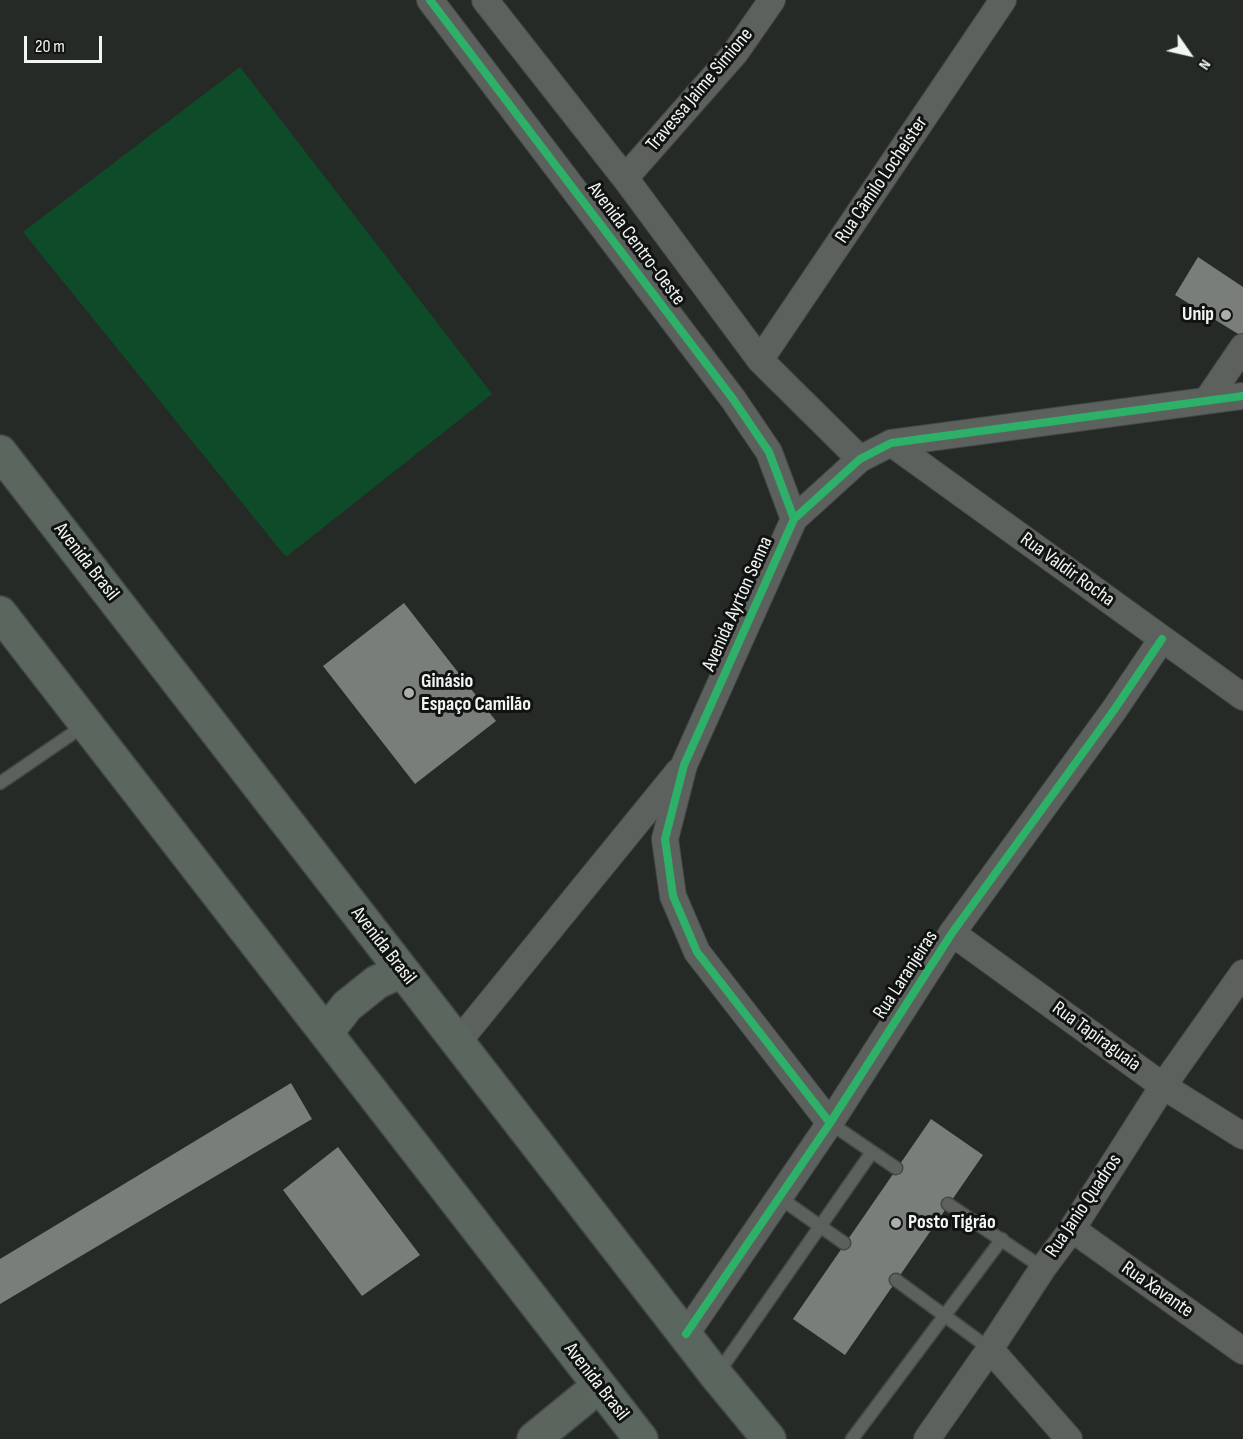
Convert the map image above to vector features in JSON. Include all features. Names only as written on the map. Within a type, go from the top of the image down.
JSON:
[{"type":"main road","name":"Avenida Brasil","points":[[0,452],[686,1334],[716,1375],[744,1424],[769,1439]]},
{"type":"main road","name":"Avenida Brasil","points":[[0,614],[641,1439]]},
{"type":"main road","points":[[326,1033],[347,1006],[377,982],[402,971]]},
{"type":"street","name":"Avenida Centro-Oeste","points":[[430,0],[732,399],[769,452],[794,519]]},
{"type":"street","name":"Avenida Centro-Oeste","points":[[485,0],[625,178],[760,360],[860,459]]},
{"type":"street","name":"Travessa Jaime Simione","points":[[625,178],[735,53],[772,0]]},
{"type":"street","name":"Rua Câmilo Locheister","points":[[760,360],[1003,0]]},
{"type":"street","points":[[1207,400],[1243,347]]},
{"type":"street","name":"Avenida Ayrton Senna","points":[[830,1123],[697,952],[672,896],[665,839],[684,765],[794,519],[860,459],[891,443],[1243,396]]},
{"type":"street","name":"Rua Valdir Rocha","points":[[891,443],[1243,697]]},
{"type":"street","name":"Rua Laranjeiras","points":[[686,1334],[830,1123],[952,933],[1114,710],[1162,639]]},
{"type":"street","points":[[458,1042],[684,765]]},
{"type":"street","name":"Rua Tapiraguaia","points":[[952,933],[1163,1086],[1243,1136]]},
{"type":"street","name":"Rua Janio Quadros","points":[[927,1439],[1072,1229],[1163,1086],[1243,974]]},
{"type":"street","name":"Rua Xavante","points":[[1072,1229],[1243,1351]]},
{"type":"street","points":[[990,1349],[1069,1439]]},
{"type":"street","points":[[534,1439],[599,1386]]},
{"type":"lane","points":[[0,783],[86,724]]},
{"type":"lane","points":[[830,1123],[896,1168]]},
{"type":"lane","points":[[716,1375],[872,1152]]},
{"type":"lane","points":[[780,1198],[844,1243]]},
{"type":"lane","points":[[948,1204],[1043,1268]]},
{"type":"lane","points":[[852,1439],[1002,1239]]},
{"type":"lane","points":[[896,1280],[990,1349]]},
{"type":"green space","points":[[240,67],[492,394],[286,557],[23,232]]},
{"type":"building","name":"Unip","points":[[1198,257],[1243,287],[1243,337],[1175,295]]},
{"type":"building","name":"Ginásio Espaço Camilão","points":[[404,603],[496,721],[415,784],[323,666]]},
{"type":"building","points":[[291,1083],[312,1119],[0,1304],[0,1259]]},
{"type":"building","name":"Posto Tigrão","points":[[931,1119],[983,1155],[845,1355],[793,1319]]},
{"type":"building","points":[[338,1147],[420,1255],[362,1296],[283,1190]]},
{"type":"cycle path","points":[[430,0],[733,399],[769,452],[794,519]]},
{"type":"cycle path","points":[[830,1123],[697,952],[673,896],[665,839],[684,765],[794,519],[860,459],[891,443],[1243,396]]},
{"type":"cycle path","points":[[686,1334],[830,1123],[952,933],[1114,710],[1162,639]]},
{"type":"place","name":"Unip","points":[[1226,315]]},
{"type":"place","name":"Ginásio Espaço Camilão","points":[[409,693]]},
{"type":"place","name":"Posto Tigrão","points":[[896,1223]]}]
